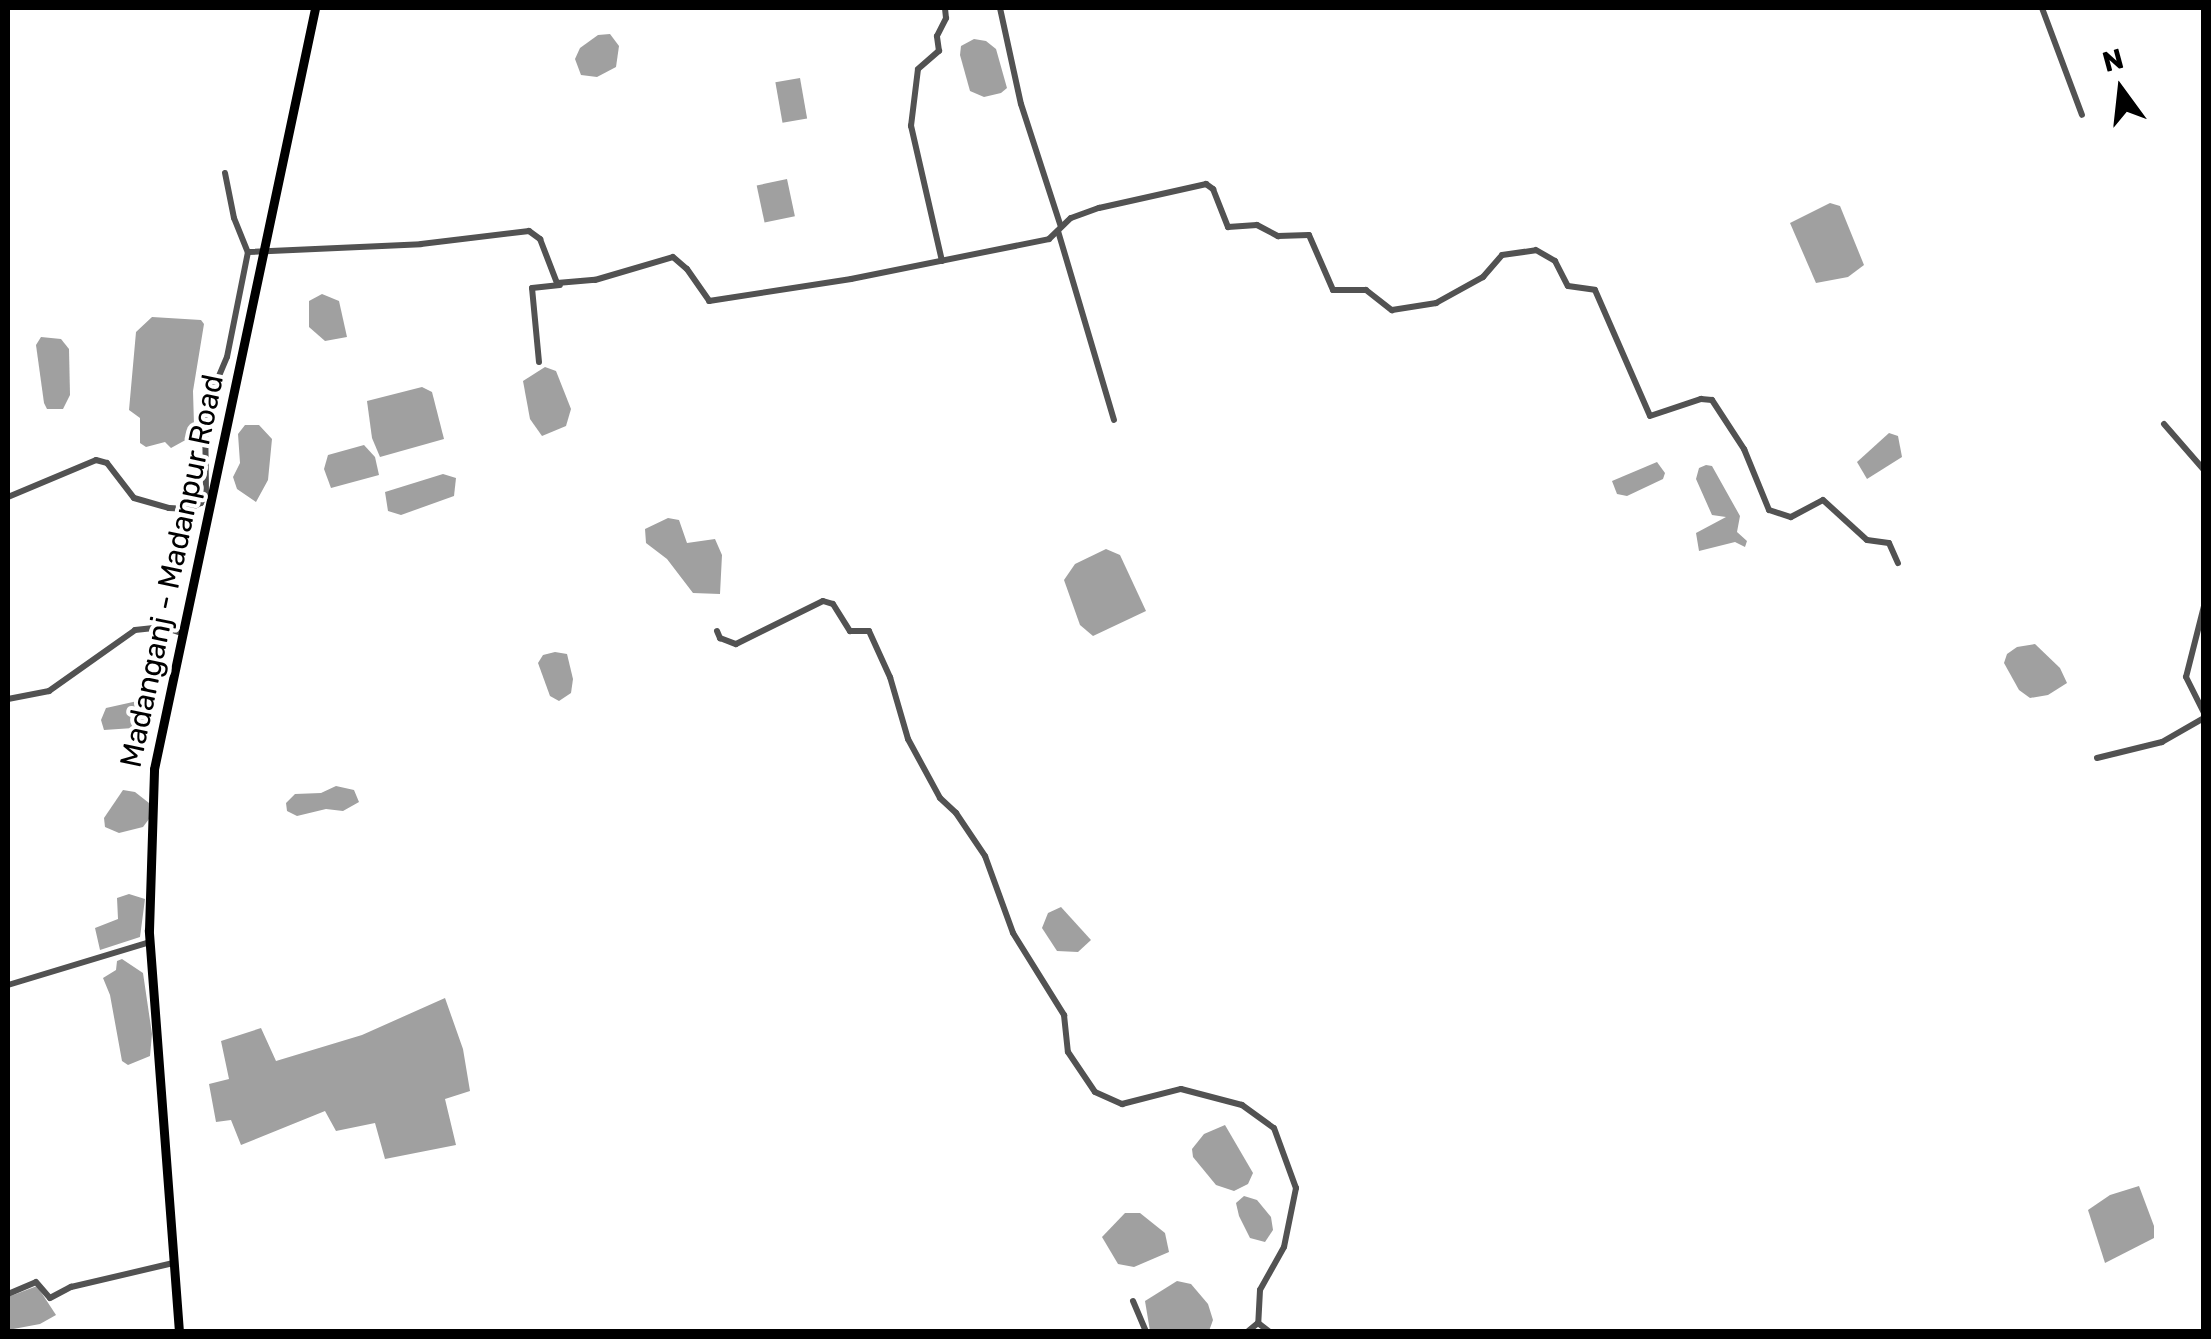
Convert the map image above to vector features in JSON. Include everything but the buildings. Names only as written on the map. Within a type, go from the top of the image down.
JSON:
[{"type":"main road","name":"Madanganj - Madanpur Road","points":[[179,1332],[150,942],[154,770],[315,8]]},
{"type":"street","points":[[942,261],[911,126],[918,70],[939,51],[937,36],[946,18],[945,8]]},
{"type":"street","points":[[1000,8],[1021,104],[1114,420]]},
{"type":"street","points":[[2042,8],[2082,115]]},
{"type":"street","points":[[8,497],[96,460],[107,462],[134,498],[169,508],[188,508],[200,503],[206,476],[202,422],[227,357],[248,252],[234,218],[225,174]]},
{"type":"street","points":[[538,362],[532,288],[673,257],[710,301],[942,261],[1049,238],[1071,218],[1136,197],[1206,184],[1212,189],[1228,227],[1257,226],[1278,236],[1306,234],[1333,290],[1366,290],[1392,310],[1436,303],[1456,293],[1483,277],[1504,254],[1544,252],[1568,286],[1595,290],[1650,416],[1700,399],[1712,400],[1744,448],[1774,514],[1803,514],[1823,500],[1867,540],[1889,543],[1898,562]]},
{"type":"street","points":[[248,252],[421,244],[529,231],[540,239],[554,280],[562,284]]},
{"type":"street","points":[[2164,424],[2204,470]]},
{"type":"street","points":[[717,631],[720,638],[736,644],[823,600],[833,604],[850,630],[869,630],[890,677],[908,739],[940,798],[956,812],[985,856],[1013,933],[1064,1014],[1068,1052],[1095,1092],[1122,1104],[1181,1090],[1242,1104],[1274,1128],[1296,1188],[1284,1247],[1260,1290],[1258,1324]]},
{"type":"street","points":[[2097,758],[2162,742],[2204,716],[2186,677],[2204,606]]},
{"type":"street","points":[[8,699],[48,690],[135,630],[163,627],[182,633]]},
{"type":"street","points":[[8,985],[150,942]]},
{"type":"street","points":[[8,1294],[36,1282],[50,1298],[71,1287],[174,1263]]},
{"type":"street","points":[[1133,1301],[1146,1332]]},
{"type":"street","points":[[1247,1332],[1258,1324]]},
{"type":"street","points":[[1258,1324],[1270,1332]]},
{"type":"shaded area","points":[[610,34],[619,46],[616,67],[597,77],[581,75],[575,59],[580,48],[598,35]]},
{"type":"shaded area","points":[[974,39],[986,41],[996,49],[1007,88],[1001,93],[984,97],[970,91],[960,55],[961,46]]},
{"type":"shaded area","points":[[800,78],[807,118],[782,123],[775,82]]},
{"type":"shaded area","points":[[787,179],[795,216],[765,223],[757,185]]},
{"type":"shaded area","points":[[1830,203],[1840,206],[1864,265],[1848,277],[1816,283],[1790,223]]},
{"type":"shaded area","points":[[322,294],[339,301],[347,337],[325,341],[309,327],[309,301]]},
{"type":"shaded area","points":[[152,317],[201,320],[204,324],[193,391],[191,437],[171,448],[165,442],[146,447],[140,443],[140,418],[129,410],[136,332]]},
{"type":"shaded area","points":[[41,337],[61,339],[69,349],[70,395],[63,409],[47,409],[44,403],[36,345]]},
{"type":"shaded area","points":[[545,367],[556,371],[571,409],[566,426],[542,436],[530,419],[523,381]]},
{"type":"shaded area","points":[[422,387],[432,392],[444,439],[380,457],[372,438],[367,401]]},
{"type":"shaded area","points":[[245,425],[259,425],[272,439],[268,480],[256,502],[237,489],[233,477],[240,463],[238,434]]},
{"type":"shaded area","points":[[1889,433],[1898,436],[1902,457],[1867,479],[1857,462]]},
{"type":"shaded area","points":[[364,445],[375,457],[379,475],[331,488],[324,469],[328,455]]},
{"type":"shaded area","points":[[1657,462],[1665,473],[1663,479],[1627,496],[1617,494],[1612,481]]},
{"type":"shaded area","points":[[1712,466],[1740,516],[1737,532],[1747,541],[1745,547],[1735,542],[1699,551],[1696,533],[1726,517],[1712,515],[1696,479],[1699,468]]},
{"type":"shaded area","points":[[443,474],[456,478],[454,496],[401,515],[388,511],[385,492]]},
{"type":"shaded area","points":[[668,518],[679,520],[687,543],[715,539],[722,555],[720,594],[693,593],[667,559],[646,543],[645,529]]},
{"type":"shaded area","points":[[1106,549],[1120,555],[1146,611],[1093,636],[1080,625],[1064,580],[1075,564]]},
{"type":"shaded area","points":[[2035,644],[2060,668],[2067,683],[2048,695],[2030,698],[2019,690],[2004,663],[2007,654],[2017,647]]},
{"type":"shaded area","points":[[567,654],[573,679],[571,693],[559,701],[550,696],[538,663],[543,655]]},
{"type":"shaded area","points":[[142,700],[150,707],[148,727],[104,730],[101,720],[106,708]]},
{"type":"shaded area","points":[[336,786],[354,790],[359,802],[343,811],[326,809],[297,816],[287,811],[286,803],[295,794],[321,793]]},
{"type":"shaded area","points":[[123,790],[135,792],[149,803],[149,819],[143,827],[119,833],[105,827],[104,818]]},
{"type":"shaded area","points":[[129,894],[145,899],[140,937],[100,950],[95,928],[118,919],[117,898]]},
{"type":"shaded area","points":[[1061,907],[1091,940],[1078,952],[1057,951],[1042,928],[1048,913]]},
{"type":"shaded area","points":[[122,959],[143,973],[152,1034],[150,1056],[128,1065],[122,1061],[110,995],[103,978],[116,970],[117,961]]},
{"type":"shaded area","points":[[445,998],[463,1049],[470,1091],[445,1099],[456,1145],[385,1159],[375,1123],[336,1131],[325,1111],[241,1145],[231,1120],[216,1122],[209,1084],[229,1079],[221,1041],[261,1028],[276,1061],[362,1035]]},
{"type":"shaded area","points":[[1225,1125],[1253,1173],[1248,1184],[1234,1191],[1216,1185],[1193,1157],[1192,1149],[1204,1134]]},
{"type":"shaded area","points":[[2139,1186],[2154,1226],[2154,1238],[2105,1263],[2088,1210],[2110,1195]]},
{"type":"shaded area","points":[[1244,1196],[1257,1200],[1271,1217],[1273,1230],[1265,1242],[1250,1238],[1239,1216],[1236,1203]]},
{"type":"shaded area","points":[[1125,1213],[1140,1213],[1165,1233],[1169,1252],[1134,1267],[1118,1264],[1102,1237]]},
{"type":"shaded area","points":[[1177,1281],[1191,1284],[1208,1304],[1213,1320],[1209,1331],[1150,1331],[1145,1301]]},
{"type":"shaded area","points":[[37,1286],[56,1315],[40,1324],[8,1330],[8,1297]]}]
